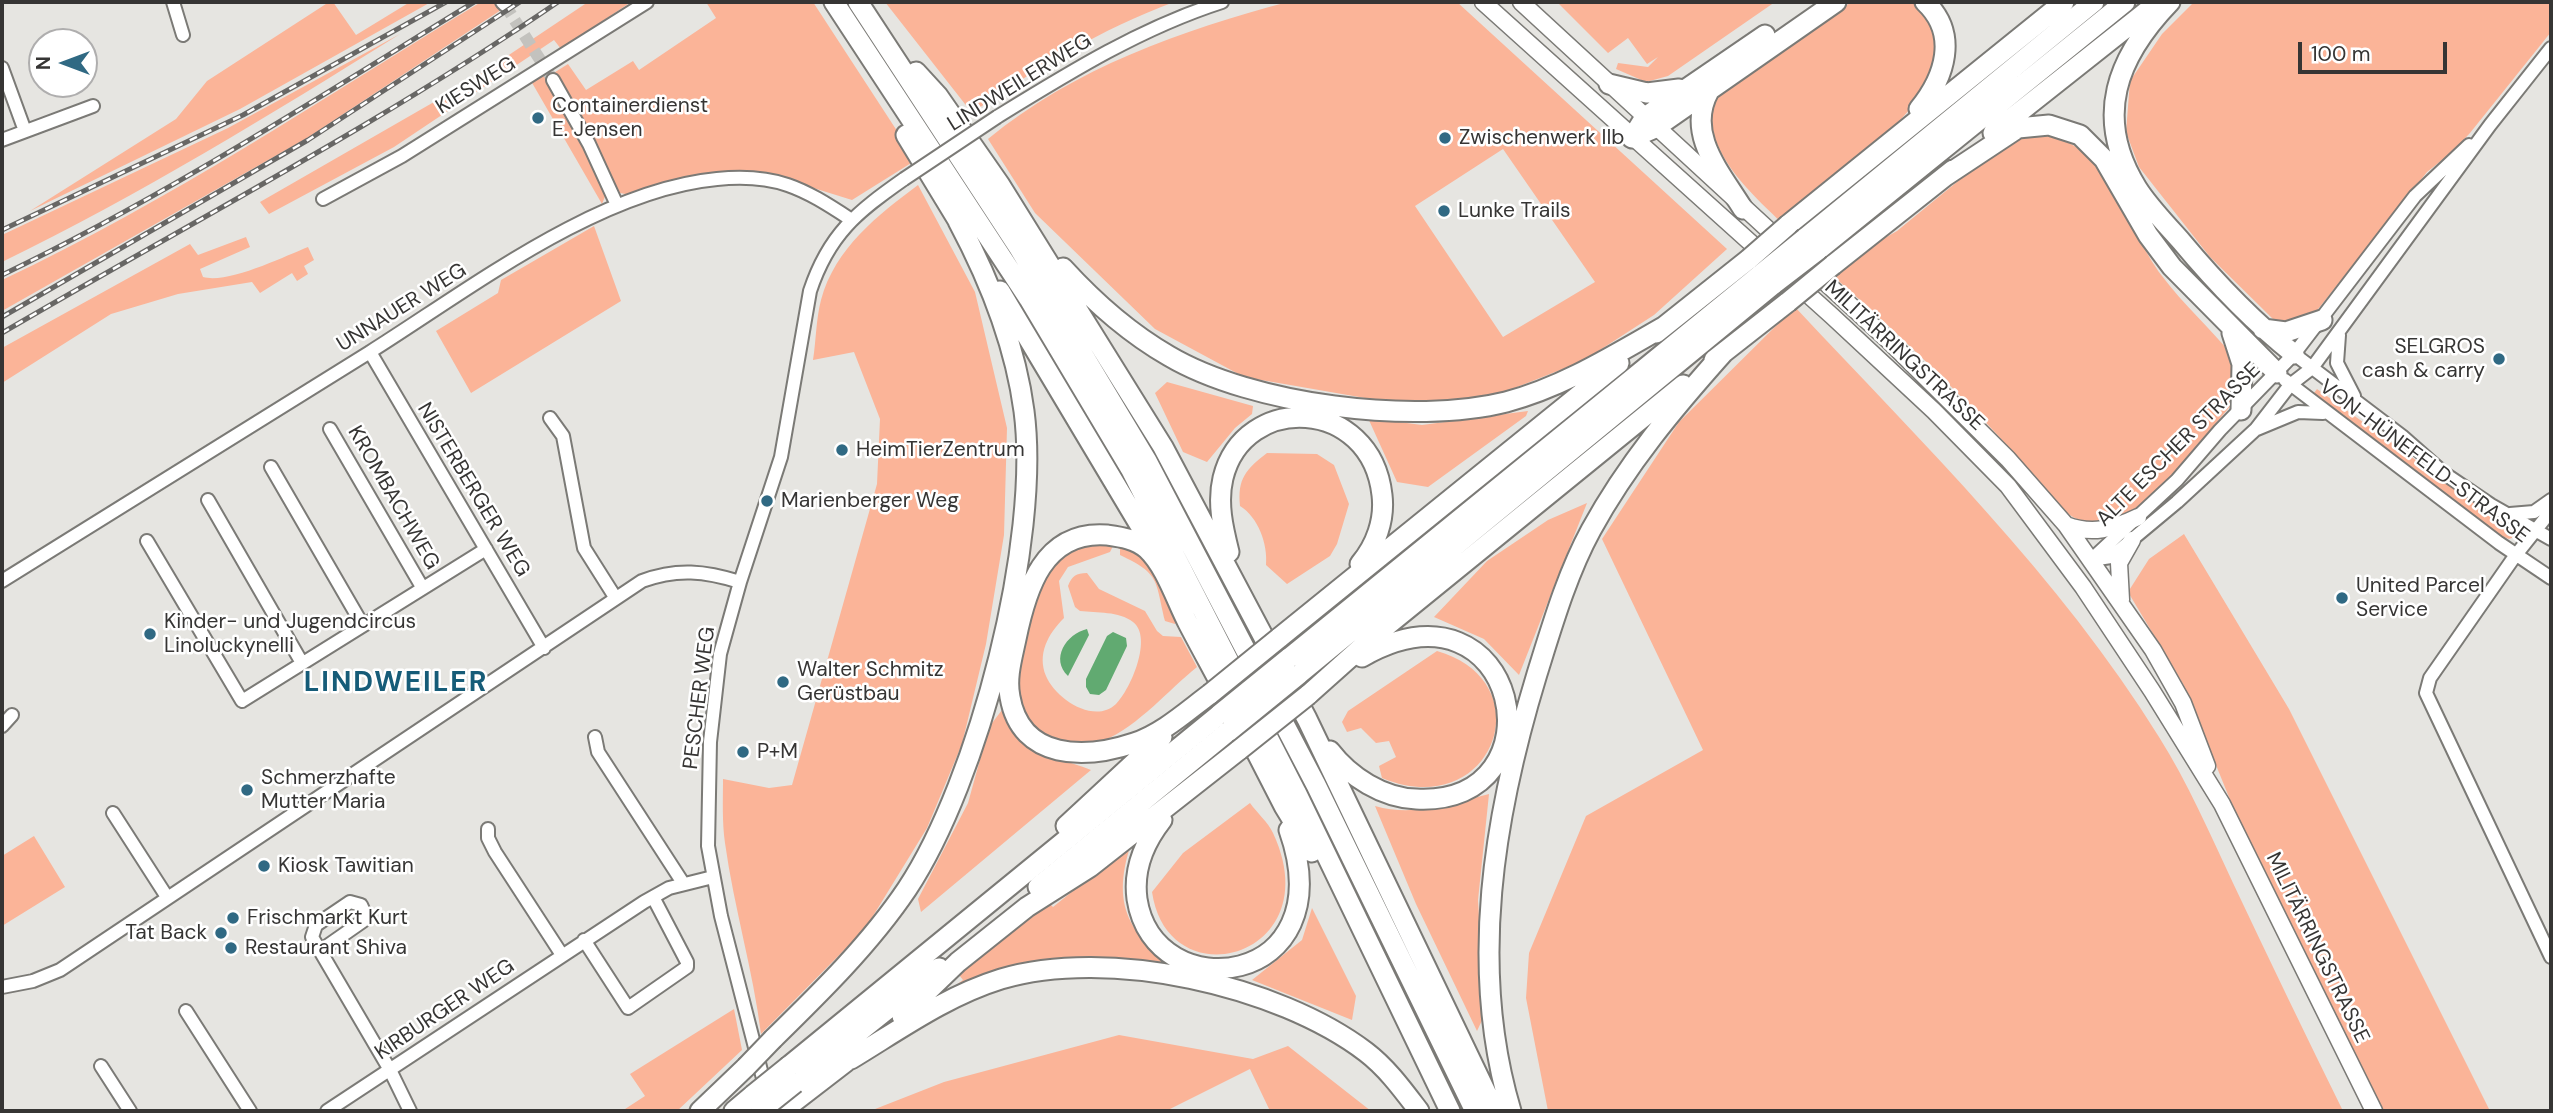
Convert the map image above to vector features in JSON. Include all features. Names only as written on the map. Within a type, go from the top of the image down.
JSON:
[{"type":"highway","points":[[858,2],[1019,248],[1147,461],[1317,785],[1475,1111]]},
{"type":"highway","points":[[1632,138],[1684,88],[1815,2]]},
{"type":"highway","points":[[1650,123],[1710,90],[1836,2]]},
{"type":"highway","points":[[1899,135],[1928,99],[1938,81],[1946,57],[1942,27],[1925,2]]},
{"type":"highway","points":[[988,903],[1294,666],[1762,272],[1788,225],[2064,2]]},
{"type":"highway","points":[[1811,244],[2094,2]]},
{"type":"highway","points":[[1023,220],[1086,293],[1123,325],[1169,356],[1227,381],[1334,405],[1424,412],[1471,409],[1508,401],[1586,371],[1811,244],[2022,85],[2124,2]]},
{"type":"highway","points":[[850,1059],[918,1003],[958,962],[1027,907],[1090,867],[1195,787],[1248,753],[1308,695],[1384,628],[1944,177],[2015,113],[2158,2]]},
{"type":"highway","points":[[2170,2],[2137,40],[2123,65],[2114,102],[2117,141],[2127,169],[2145,200],[2242,311],[2294,354]]},
{"type":"highway","points":[[835,3],[854,48],[1166,569],[1213,668],[1248,753],[1296,849],[1301,879],[1299,904],[1290,928],[1277,944],[1260,958],[1240,967],[1215,969],[1180,960],[1154,937],[1139,910],[1137,873],[1142,852],[1166,814],[1195,787]]},
{"type":"highway","points":[[835,3],[1029,299],[1131,470],[1296,793],[1450,1111]]},
{"type":"highway","points":[[880,32],[939,96],[1023,220],[1163,447],[1236,580],[1307,719],[1495,1111]]},
{"type":"highway","points":[[1609,84],[1647,93],[1684,88]]},
{"type":"highway","points":[[1944,177],[2022,85]]},
{"type":"highway","points":[[1710,90],[1699,115],[1701,138],[1742,209]]},
{"type":"highway","points":[[1944,177],[2018,128],[2049,125],[2080,135],[2104,159],[2161,253],[2230,329],[2283,379]]},
{"type":"highway","points":[[700,1111],[746,1068],[869,937],[907,888],[944,822],[970,756],[997,658],[1027,500],[1024,410],[1001,315],[986,274],[958,221]]},
{"type":"highway","points":[[2263,329],[2286,332],[2322,320]]},
{"type":"highway","points":[[791,1090],[988,903],[1035,854],[1210,694],[1665,326]]},
{"type":"highway","points":[[2230,329],[2242,364],[2241,410]]},
{"type":"highway","points":[[1511,1111],[1497,1051],[1491,998],[1490,929],[1499,816],[1524,718],[1551,627],[1590,533],[1624,476],[1664,420],[1724,352]]},
{"type":"highway","points":[[1236,580],[1220,506],[1223,478],[1229,460],[1240,444],[1255,431],[1275,422],[1313,417],[1332,421],[1365,448],[1376,463],[1384,507],[1374,545],[1326,601]]},
{"type":"highway","points":[[1210,694],[1136,743],[1090,754],[1071,754],[1055,750],[1029,734],[1017,720],[1008,683],[1024,601],[1039,568],[1068,543],[1102,535],[1122,537],[1149,551],[1213,668]]},
{"type":"highway","points":[[1307,719],[1345,768],[1375,788],[1410,799],[1445,798],[1462,792],[1479,782],[1500,754],[1509,712],[1505,693],[1487,662],[1457,643],[1439,638],[1404,638],[1379,647],[1336,671]]},
{"type":"highway","points":[[791,1090],[1224,722]]},
{"type":"highway","points":[[1248,753],[1359,926]]},
{"type":"highway","points":[[734,1111],[791,1090],[850,1059],[942,1004],[1002,979],[1043,971],[1083,968],[1156,973],[1255,997],[1331,1029],[1368,1053],[1396,1081],[1419,1111]]},
{"type":"main road","name":"MILITÄRRINGSTRASSE","points":[[1483,2],[1934,411],[2008,486],[2080,583],[2152,691],[2222,804]]},
{"type":"main road","name":"MILITÄRRINGSTRASSE","points":[[1521,2],[1949,399],[2008,459],[2066,525],[2121,602],[2183,703],[2222,804],[2374,1111]]},
{"type":"main road","points":[[2066,525],[2079,530],[2095,531],[2138,517]]},
{"type":"main road","points":[[2121,602],[2119,563],[2132,540]]},
{"type":"main road","points":[[2055,547],[2075,558],[2091,560]]},
{"type":"main road","points":[[2080,583],[2083,570],[2091,560]]},
{"type":"street","points":[[173,2],[183,35]]},
{"type":"street","name":"KIESWEG","points":[[323,199],[401,156],[647,2]]},
{"type":"street","name":"LINDWEILERWEG","points":[[850,219],[904,179],[1083,64],[1144,32],[1222,2]]},
{"type":"street","name":"ALTE ESCHER STRASSE","points":[[2091,560],[2138,517],[2241,410],[2283,379],[2312,368],[2490,125],[2551,48]]},
{"type":"street","points":[[2,68],[25,131]]},
{"type":"street","points":[[552,80],[589,144],[617,205]]},
{"type":"street","points":[[2,140],[93,106]]},
{"type":"street","name":"ALTE ESCHER STRASSE","points":[[2091,560],[2111,557],[2256,429],[2294,354],[2416,196],[2490,125]]},
{"type":"street","name":"UNNAUER WEG","points":[[2,581],[576,224],[617,205],[690,183],[747,178],[793,186],[814,194],[850,219]]},
{"type":"street","name":"PESCHER WEG","points":[[771,1111],[713,877],[707,824],[710,741],[720,654],[780,457],[810,291],[818,266],[850,219]]},
{"type":"street","points":[[2341,328],[2336,344],[2339,370],[2350,390],[2366,409]]},
{"type":"street","name":"NISTERBERGER WEG","points":[[370,352],[544,648]]},
{"type":"street","name":"VON-HÜNEFELD-STRASSE","points":[[2294,354],[2445,474],[2551,539]]},
{"type":"street","name":"VON-HÜNEFELD-STRASSE","points":[[2283,379],[2515,556],[2551,579]]},
{"type":"street","points":[[2256,429],[2298,412],[2326,414]]},
{"type":"street","points":[[550,418],[563,436],[584,548],[615,597]]},
{"type":"street","name":"KROMBACHWEG","points":[[330,429],[422,587]]},
{"type":"street","points":[[271,467],[362,624]]},
{"type":"street","points":[[208,500],[302,663]]},
{"type":"street","points":[[2508,514],[2534,512],[2551,500]]},
{"type":"street","name":"VON-HÜNEFELD-STRASSE","points":[[2538,530],[2551,511]]},
{"type":"street","points":[[2538,530],[2515,556],[2430,678],[2426,693],[2551,957]]},
{"type":"street","name":"KROMBACHWEG","points":[[147,541],[242,701],[486,549]]},
{"type":"street","points":[[2,987],[33,981],[60,970],[642,581],[675,572],[701,572],[740,582]]},
{"type":"street","points":[[2,726],[12,715]]},
{"type":"street","points":[[596,737],[598,751],[683,883]]},
{"type":"street","points":[[113,813],[167,897]]},
{"type":"street","points":[[488,829],[488,838],[495,852],[562,954]]},
{"type":"street","name":"KIRBURGER WEG","points":[[327,1111],[562,954],[653,897],[683,883],[713,877]]},
{"type":"street","points":[[584,940],[628,1008],[687,967],[668,922],[653,897]]},
{"type":"street","points":[[320,951],[390,1070],[410,1111]]},
{"type":"street","points":[[186,1011],[250,1111]]},
{"type":"street","points":[[101,1066],[130,1111]]},
{"type":"shaded area","points":[[329,2],[333,2],[356,35],[410,2],[431,2],[240,109],[30,211],[176,119],[207,81]]},
{"type":"shaded area","points":[[481,2],[496,2],[501,10],[307,138],[2,311],[2,280],[186,183]]},
{"type":"shaded area","points":[[588,2],[631,2],[561,49],[554,40],[394,147],[269,214],[260,202],[467,83]]},
{"type":"shaded area","points":[[706,2],[813,2],[916,160],[852,200],[775,176],[631,195],[620,193],[552,74],[568,64],[586,90],[633,61],[639,70],[716,18]]},
{"type":"shaded area","points":[[885,2],[1174,2],[1069,51],[972,113]]},
{"type":"shaded area","points":[[1288,2],[1457,2],[1727,249],[1654,315],[1583,361],[1502,393],[1425,405],[1388,402],[1244,377],[1155,329],[1035,213],[988,139],[1056,92],[1130,54]],"holes":[[[1503,149],[1595,282],[1503,337],[1415,206]]]},
{"type":"shaded area","points":[[1557,2],[1775,2],[1668,76],[1646,82],[1616,69],[1618,63],[1648,67],[1658,57],[1647,64],[1628,38],[1608,53]]},
{"type":"shaded area","points":[[1915,2],[1931,21],[1938,39],[1940,56],[1928,85],[1893,128],[1782,223],[1735,173],[1714,137],[1707,139],[1709,101],[1850,3]]},
{"type":"shaded area","points":[[2194,2],[2551,2],[2551,32],[2470,133],[2427,172],[2315,313],[2293,323],[2274,320],[2210,257],[2139,167],[2126,132],[2130,81],[2162,34]]},
{"type":"shaded area","points":[[400,34],[154,182],[2,262],[2,235],[228,128]]},
{"type":"shaded area","points":[[545,73],[586,146],[606,194],[602,204],[531,81]]},
{"type":"shaded area","points":[[2048,134],[2070,144],[2088,157],[2103,174],[2162,276],[2233,356],[2233,403],[2164,483],[2133,510],[2118,520],[2105,524],[2084,522],[2067,513],[2012,450],[1954,390],[1833,276],[1869,247],[1897,231],[1974,168],[2016,139]]},
{"type":"shaded area","points":[[918,185],[975,292],[1007,428],[1004,535],[986,644],[962,744],[927,828],[865,929],[761,1034],[725,843],[723,779],[769,788],[792,785],[877,484],[880,419],[854,352],[813,360],[819,307],[836,264],[847,249],[873,221]]},
{"type":"shaded area","points":[[594,226],[621,301],[471,393],[436,331],[498,293],[501,280]]},
{"type":"shaded area","points":[[246,237],[250,247],[200,269],[203,277],[226,277],[241,273],[308,247],[314,260],[304,266],[308,274],[297,281],[292,273],[260,293],[252,282],[178,294],[111,314],[2,383],[2,348],[190,244],[198,255]]},
{"type":"shaded area","points":[[1795,307],[1988,513],[2078,622],[2120,678],[2170,754],[2189,790],[2343,1111],[1548,1111],[1526,998],[1529,953],[1586,816],[1703,750],[1602,539],[1679,422]]},
{"type":"shaded area","points":[[1167,382],[1253,406],[1252,414],[1235,428],[1207,462],[1183,452],[1155,393]]},
{"type":"shaded area","points":[[2317,389],[2470,499],[2519,527],[2519,535],[2509,539],[2499,535],[2311,397]]},
{"type":"shaded area","points":[[1528,411],[1526,416],[1428,487],[1397,482],[1368,418],[1422,425]]},
{"type":"shaded area","points":[[1267,453],[1317,454],[1334,465],[1349,504],[1337,544],[1330,556],[1287,584],[1266,565],[1265,548],[1257,524],[1240,506],[1240,489],[1244,475]]},
{"type":"shaded area","points":[[1587,503],[1519,675],[1484,639],[1434,617],[1487,561],[1548,520]]},
{"type":"shaded area","points":[[2184,534],[2289,709],[2490,1111],[2383,1111],[2244,834],[2183,684],[2128,592],[2149,559]]},
{"type":"shaded area","points":[[1108,542],[1139,553],[1151,567],[1178,618],[1175,624],[1165,621],[1154,579],[1142,567],[1120,555],[1120,549],[1113,546],[1110,552],[1068,567],[1059,581],[1064,618],[1053,631],[1044,652],[1044,668],[1051,684],[1058,693],[1076,706],[1097,712],[1107,710],[1122,697],[1138,663],[1141,639],[1139,629],[1133,622],[1121,616],[1080,611],[1075,607],[1068,586],[1075,576],[1083,573],[1087,573],[1099,589],[1145,611],[1163,636],[1181,637],[1197,667],[1141,717],[1116,734],[1094,744],[1071,744],[1046,736],[1033,725],[1024,712],[1020,696],[1020,661],[1034,604],[1048,570],[1060,557],[1075,549]]},
{"type":"shaded area","points":[[1087,629],[1089,635],[1068,676],[1060,662],[1063,648],[1073,636]]},
{"type":"shaded area","points":[[1113,632],[1126,638],[1127,646],[1106,690],[1099,695],[1090,694],[1086,679],[1107,636]]},
{"type":"shaded area","points":[[1437,651],[1470,667],[1490,690],[1496,717],[1492,743],[1477,766],[1453,782],[1421,787],[1382,778],[1379,766],[1396,757],[1389,741],[1376,743],[1361,728],[1347,732],[1342,722],[1348,711]]},
{"type":"shaded area","points":[[1002,710],[1011,727],[1029,748],[1091,770],[921,912],[918,899],[968,803],[989,727]]},
{"type":"shaded area","points":[[1489,794],[1478,900],[1485,1014],[1477,1031],[1416,904],[1375,806],[1418,810]]},
{"type":"shaded area","points":[[1250,803],[1273,833],[1285,876],[1281,910],[1264,935],[1240,950],[1213,954],[1186,947],[1164,926],[1152,892],[1183,853]]},
{"type":"shaded area","points":[[34,836],[65,887],[2,926],[2,856]]},
{"type":"shaded area","points":[[1126,848],[1129,850],[1123,892],[1126,910],[1133,925],[1157,951],[1194,972],[1124,963],[944,994],[963,980],[956,971],[1046,900],[1053,907]]},
{"type":"shaded area","points":[[1312,908],[1356,996],[1352,1020],[1252,980],[1302,940]]},
{"type":"shaded area","points":[[734,1009],[742,1050],[677,1111],[622,1111],[645,1096],[630,1074]]},
{"type":"shaded area","points":[[1119,1035],[1253,1059],[1288,1046],[1371,1111],[1270,1111],[1250,1069],[1166,1111],[870,1111],[944,1082]]},
{"type":"tunnel","points":[[505,5],[553,80]]},
{"type":"railway","points":[[2,230],[243,115],[446,2]]},
{"type":"railway","points":[[2,275],[183,179],[474,2]]},
{"type":"railway","points":[[2,317],[308,140],[520,2]]},
{"type":"railway","points":[[2,333],[353,132],[491,47],[558,2]]},
{"type":"place","name":"Containerdienst E. Jensen","points":[[538,118]]},
{"type":"place","name":"Zwischenwerk IIb","points":[[1445,138]]},
{"type":"place","name":"Lunke Trails","points":[[1444,211]]},
{"type":"place","name":"SELGROS cash & carry","points":[[2499,359]]},
{"type":"place","name":"HeimTierZentrum","points":[[842,450]]},
{"type":"place","name":"Marienberger Weg","points":[[767,501]]},
{"type":"place","name":"United Parcel Service","points":[[2342,598]]},
{"type":"place","name":"Kinder- und Jugendcircus Linoluckynelli","points":[[150,634]]},
{"type":"place","name":"Walter Schmitz Gerüstbau","points":[[783,682]]},
{"type":"place","name":"P+M","points":[[743,752]]},
{"type":"place","name":"Schmerzhafte Mutter Maria","points":[[247,790]]},
{"type":"place","name":"Kiosk Tawitian","points":[[264,866]]},
{"type":"place","name":"Frischmarkt Kurt","points":[[233,918]]},
{"type":"place","name":"Tat Back","points":[[221,933]]},
{"type":"place","name":"Restaurant Shiva","points":[[231,948]]},
{"type":"district","name":"LINDWEILER","points":[[396,684]]}]
